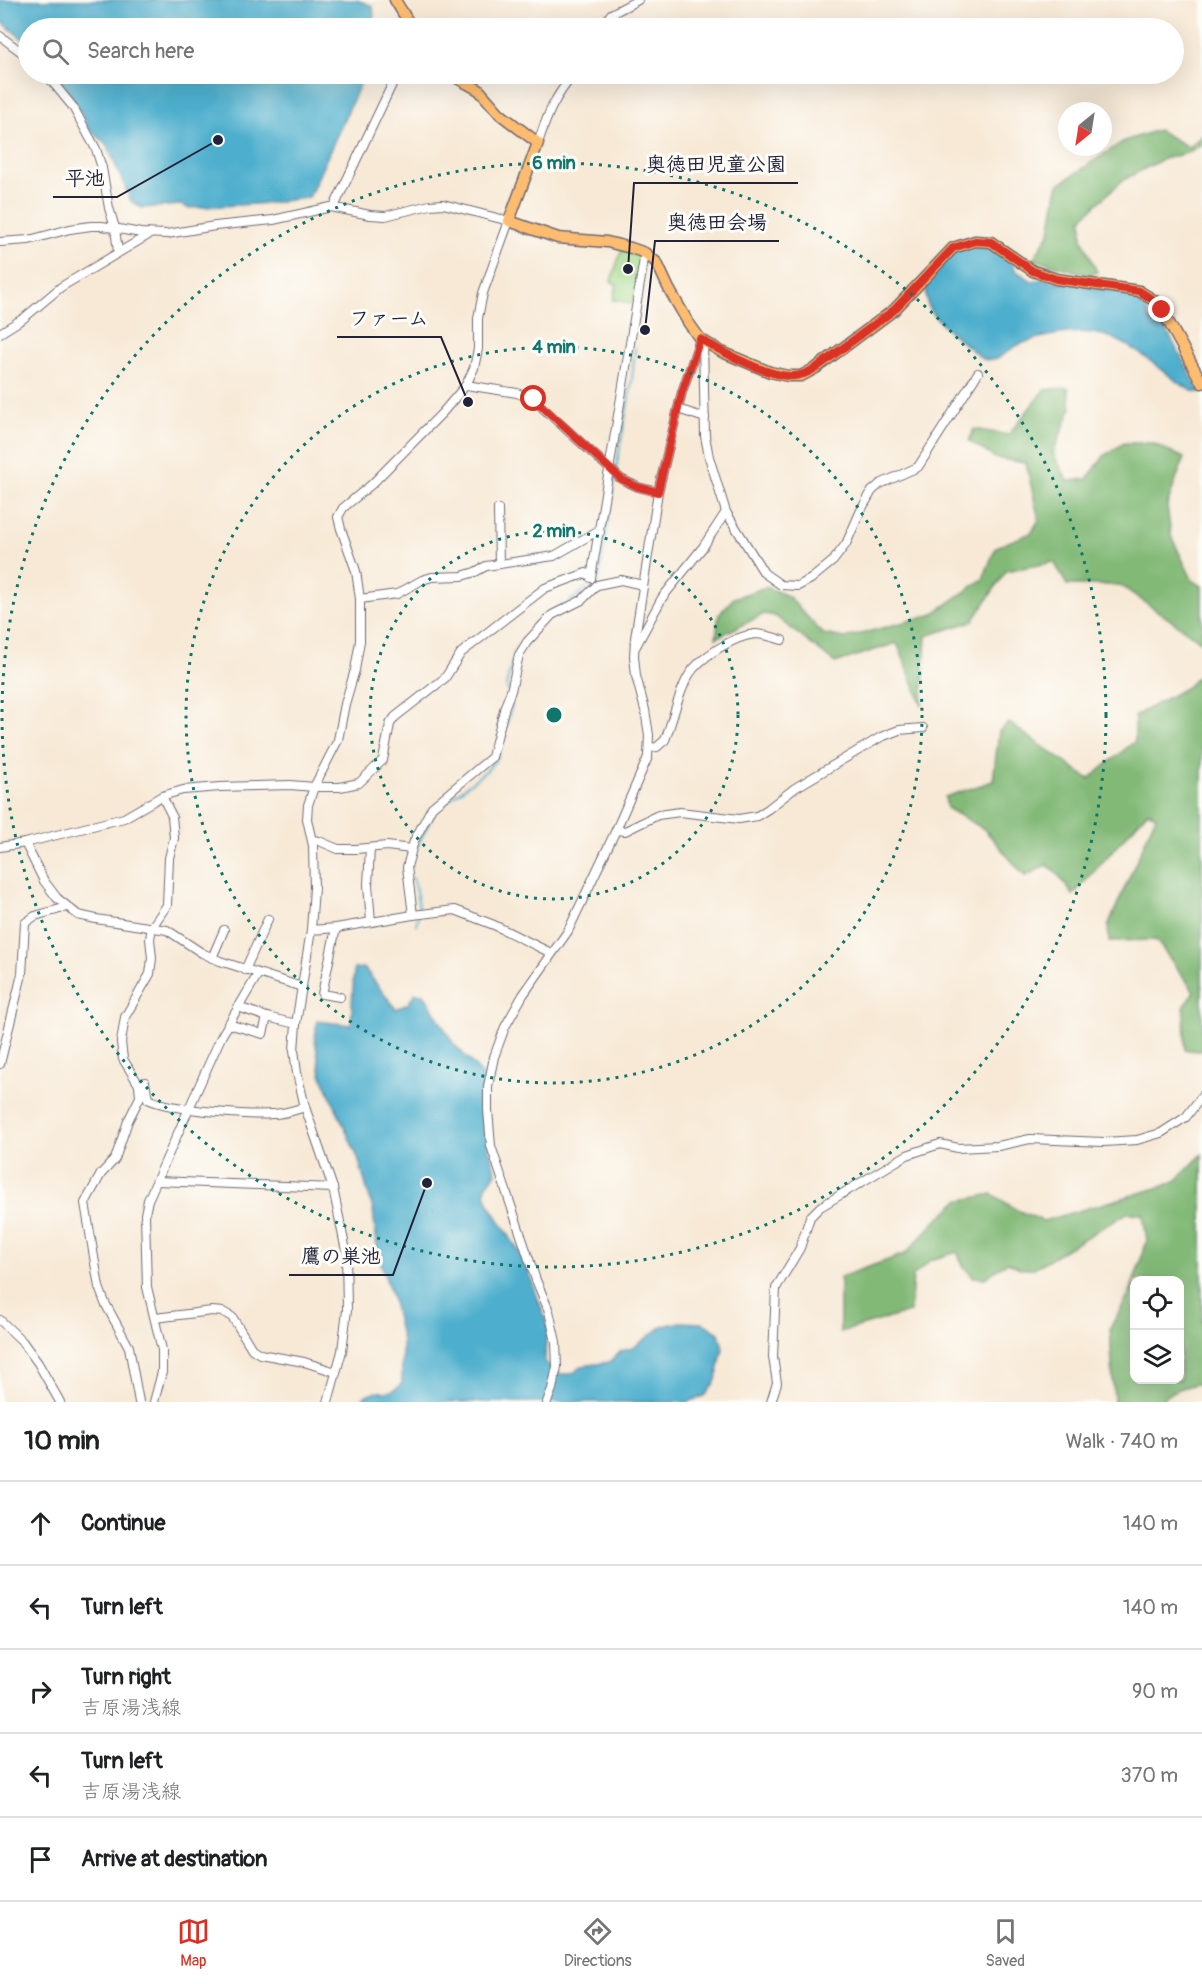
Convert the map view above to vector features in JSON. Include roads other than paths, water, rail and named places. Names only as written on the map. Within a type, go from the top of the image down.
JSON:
[{"type":"main road","points":[[395,0],[405,18]]},
{"type":"main road","points":[[468,84],[479,90],[503,117],[538,143],[509,221],[558,238],[607,242],[645,254],[657,263],[688,322],[702,340],[722,352],[770,372],[801,376],[816,368],[894,310],[953,248],[975,241],[991,242],[1033,271],[1056,279],[1139,291],[1155,301],[1202,383]]},
{"type":"street","points":[[608,18],[611,14],[638,0]]},
{"type":"street","points":[[0,36],[18,50]]},
{"type":"street","points":[[54,84],[74,107],[92,139],[102,168],[109,208],[116,228],[118,252]]},
{"type":"street","points":[[334,207],[393,84]]},
{"type":"street","points":[[538,143],[554,102],[565,84]]},
{"type":"street","points":[[0,242],[29,240],[84,227],[102,226],[151,234],[167,234],[273,220],[334,207],[385,216],[443,204],[509,221],[485,286],[478,318],[478,349],[474,368],[465,385],[443,412],[372,484],[340,511],[338,520],[356,571],[360,599],[360,641],[338,740],[314,787],[308,805],[307,819],[312,840],[314,888],[294,1050],[305,1107],[333,1188],[346,1251],[347,1310],[342,1351],[328,1402]]},
{"type":"street","points":[[0,333],[24,318],[61,288],[151,234]]},
{"type":"street","points":[[591,577],[645,254]]},
{"type":"street","points":[[547,1402],[557,1367],[556,1342],[549,1311],[536,1280],[491,1146],[488,1086],[494,1057],[505,1027],[523,995],[568,931],[648,757],[649,735],[636,676],[634,649],[658,492],[678,409],[702,340]]},
{"type":"street","points":[[702,340],[707,447],[726,512],[764,573],[772,580],[790,586],[798,586],[811,579],[840,554],[872,491],[880,484],[918,467],[978,373]]},
{"type":"street","points":[[465,385],[517,393],[534,399],[621,479],[632,485],[658,492]]},
{"type":"street","points":[[678,409],[705,418]]},
{"type":"street","points":[[498,509],[499,564]]},
{"type":"street","points":[[634,649],[662,598],[703,547],[726,512]]},
{"type":"street","points":[[360,599],[397,594],[426,578],[462,576],[486,566],[554,556],[594,533],[600,532]]},
{"type":"street","points":[[0,847],[124,818],[162,796],[183,790],[220,786],[340,787],[359,783],[383,760],[390,724],[395,717],[445,678],[461,653],[545,588],[586,573],[597,585]]},
{"type":"street","points":[[413,915],[407,867],[411,849],[432,807],[492,757],[519,655],[527,642],[552,615],[582,600],[597,585],[621,580],[643,585]]},
{"type":"street","points":[[649,748],[663,744],[686,679],[700,661],[750,635],[768,635],[782,640]]},
{"type":"street","points":[[616,830],[625,831],[658,815],[680,812],[739,819],[757,816],[795,788],[880,737],[899,730],[923,728]]},
{"type":"street","points":[[139,1402],[129,1347],[99,1287],[85,1203],[101,1174],[114,1159],[140,1097],[140,1087],[122,1055],[123,1026],[125,1017],[150,974],[152,927],[167,905],[169,858],[174,838],[172,816],[162,796]]},
{"type":"street","points":[[312,840],[338,849],[387,846],[411,849]]},
{"type":"street","points":[[25,843],[44,881],[57,898],[78,915],[96,920],[166,930],[212,958],[302,987]]},
{"type":"street","points":[[370,848],[368,885],[371,922]]},
{"type":"street","points":[[0,1064],[22,974],[26,923],[35,916],[68,908]]},
{"type":"street","points":[[310,930],[455,910],[494,925],[551,953]]},
{"type":"street","points":[[245,970],[268,919]]},
{"type":"street","points":[[336,928],[322,994],[340,997]]},
{"type":"street","points":[[212,958],[224,930]]},
{"type":"street","points":[[154,1402],[162,1372],[162,1350],[147,1287],[145,1214],[148,1200],[228,1024],[258,974]]},
{"type":"street","points":[[238,1007],[296,1024]]},
{"type":"street","points":[[228,1024],[263,1034],[267,1017]]},
{"type":"street","points":[[133,1075],[142,1078],[147,1088],[147,1096],[152,1101],[189,1108],[260,1115],[277,1114],[305,1107]]},
{"type":"street","points":[[771,1402],[777,1383],[773,1356],[776,1288],[800,1248],[810,1217],[820,1207],[919,1149],[940,1144],[958,1148],[998,1146],[1030,1139],[1104,1142],[1137,1140],[1161,1133],[1186,1117],[1202,1096]]},
{"type":"street","points":[[157,1181],[333,1188]]},
{"type":"street","points":[[155,1318],[212,1311],[223,1312],[232,1317],[252,1349],[260,1354],[304,1362],[336,1372]]},
{"type":"street","points":[[0,1320],[22,1341],[38,1363],[60,1402]]},
{"type":"water","points":[[0,0],[357,0],[373,6],[374,18],[18,18],[18,35],[0,21]]},
{"type":"water","points":[[63,84],[360,84],[309,197],[270,203],[188,208],[181,205],[142,208],[131,201],[107,145],[89,129]]},
{"type":"water","points":[[985,244],[1011,261],[1016,271],[1032,281],[1042,279],[1141,296],[1150,320],[1166,329],[1200,392],[1192,391],[1181,384],[1129,346],[1098,334],[1072,333],[1047,336],[1023,343],[995,359],[982,359],[934,315],[928,307],[926,294],[929,278],[953,250]]},
{"type":"water","points":[[364,968],[396,1009],[408,1004],[415,993],[424,994],[453,1043],[483,1075],[485,1124],[496,1173],[486,1186],[485,1193],[489,1204],[524,1259],[549,1330],[546,1339],[545,1362],[561,1374],[572,1374],[582,1366],[610,1362],[621,1351],[633,1348],[663,1326],[680,1322],[703,1323],[719,1333],[723,1348],[716,1380],[706,1395],[688,1402],[360,1402],[370,1393],[392,1390],[402,1383],[402,1341],[392,1297],[378,1255],[373,1210],[358,1158],[321,1074],[315,1040],[317,1021],[351,1025],[354,969]]},
{"type":"waterway","points":[[616,469],[632,380],[635,347]]},
{"type":"waterway","points":[[568,603],[599,578],[615,478]]},
{"type":"waterway","points":[[552,611],[563,605]]},
{"type":"waterway","points":[[508,691],[506,686],[515,651],[531,632]]},
{"type":"waterway","points":[[417,847],[435,811],[487,770],[497,758],[512,706],[511,702]]},
{"type":"waterway","points":[[413,878],[418,911]]},
{"type":"waterway","points":[[416,925],[418,916]]},
{"type":"place","name":"平池","points":[[218,140]]},
{"type":"place","name":"奥徳田児童公園","points":[[628,269]]},
{"type":"place","name":"奥徳田会場","points":[[645,330]]},
{"type":"place","name":"ファーム","points":[[468,402]]},
{"type":"place","name":"鷹の巣池","points":[[427,1183]]}]
